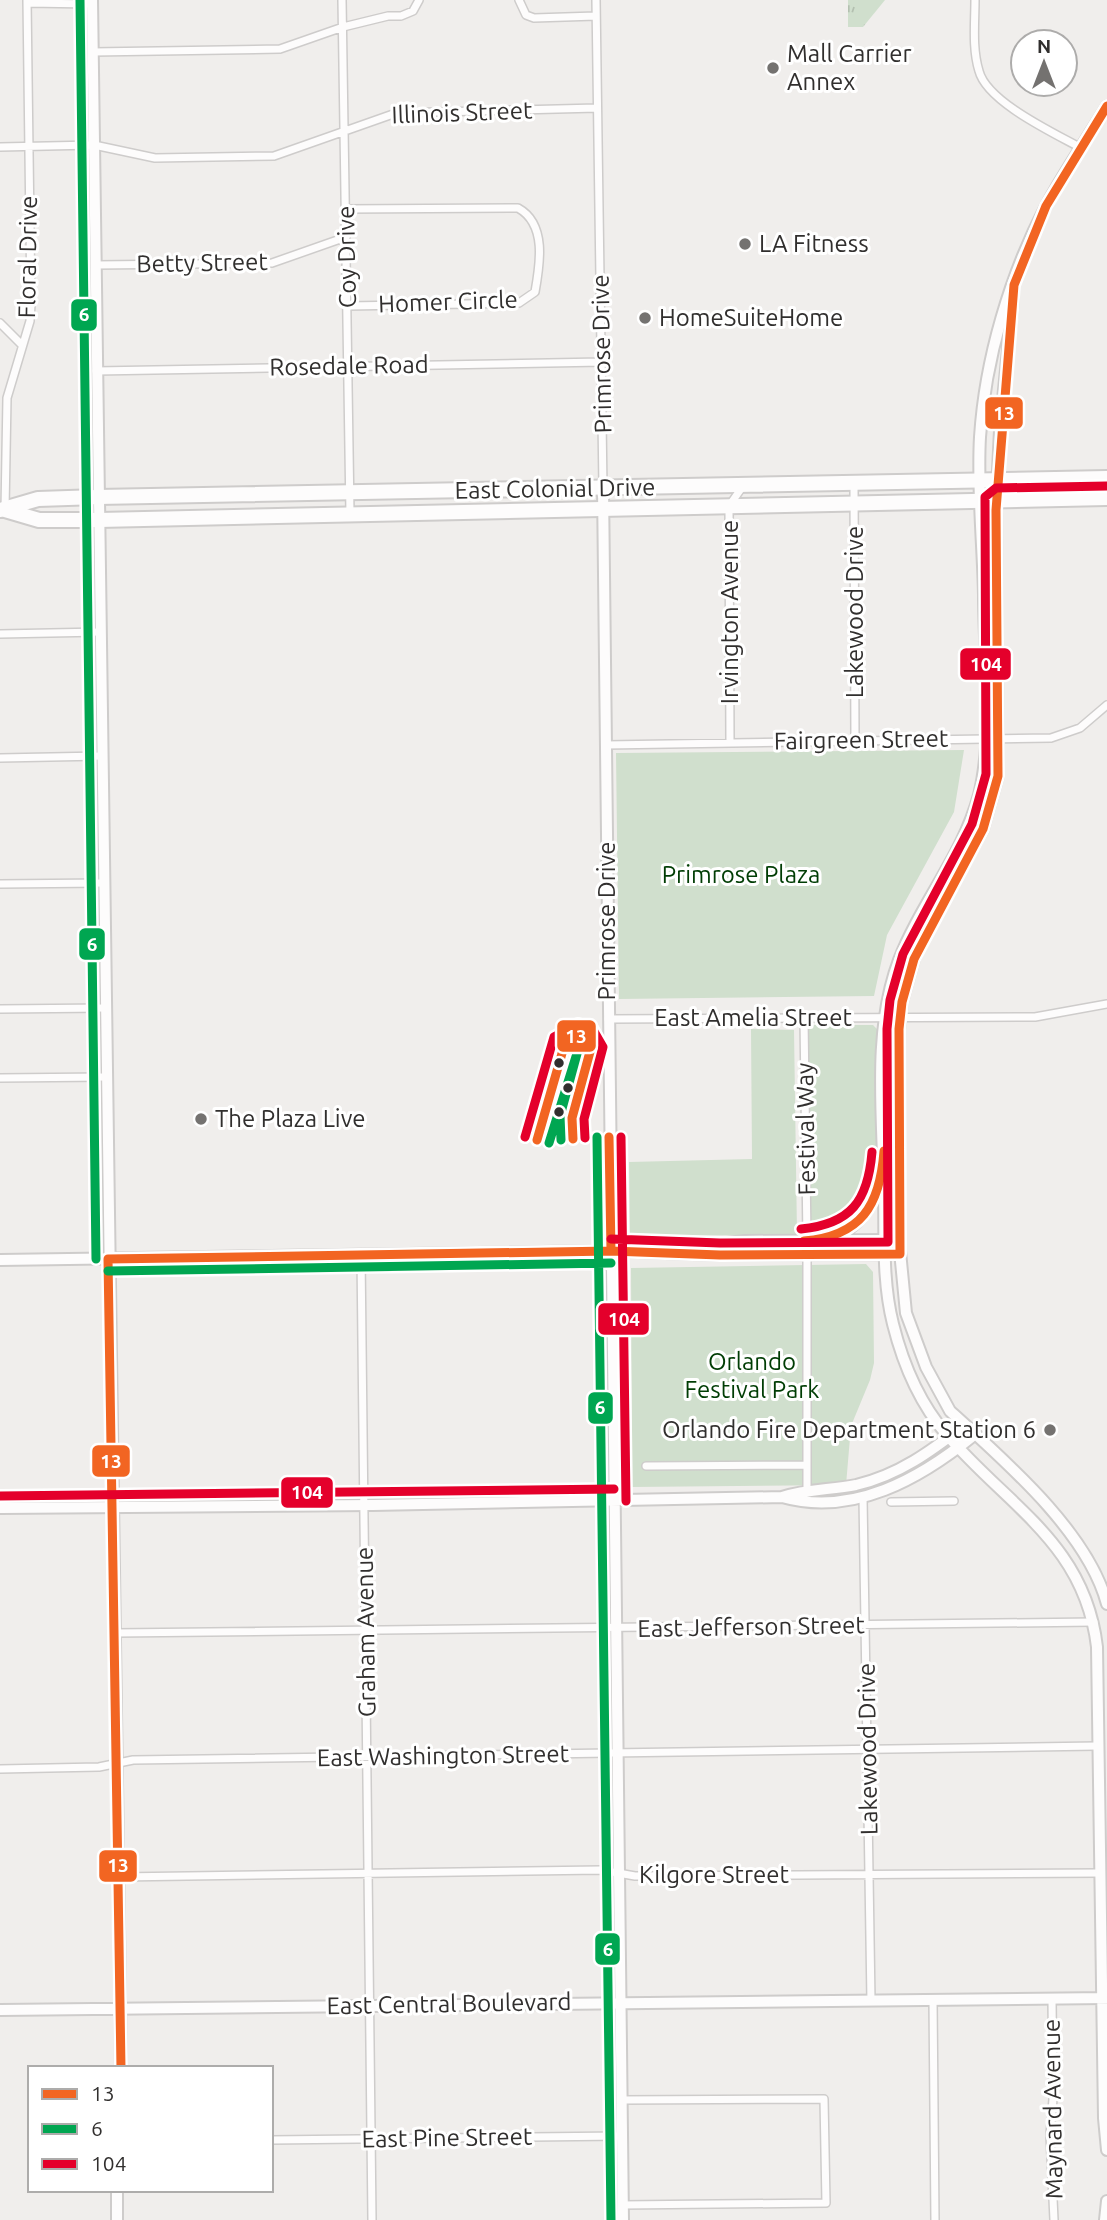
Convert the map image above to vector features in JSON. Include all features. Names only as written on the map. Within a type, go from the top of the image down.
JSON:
[{"type":"highway","name":"East Colonial Drive","points":[[3,510],[38,499],[98,497],[1107,478]]},
{"type":"highway","name":"East Colonial Drive","points":[[3,510],[39,520],[99,520],[1107,498]]},
{"type":"street","name":"Coy Drive","points":[[342,0],[350,515]]},
{"type":"street","points":[[93,52],[280,49],[343,27],[388,16],[401,16],[413,11],[419,0]]},
{"type":"street","points":[[519,0],[526,15],[534,18],[596,16]]},
{"type":"street","name":"Primrose Drive","points":[[596,0],[622,2220]]},
{"type":"street","points":[[975,0],[979,73],[990,90],[1009,106],[1081,148]]},
{"type":"street","points":[[27,2],[92,2],[111,1507],[116,1633],[121,2066]]},
{"type":"street","name":"Floral Drive","points":[[3,510],[7,398],[30,321],[32,304],[27,2]]},
{"type":"street","points":[[1107,106],[1046,206],[999,326],[980,438],[985,738],[979,794],[969,824],[909,936],[889,988],[884,1017],[885,1254],[891,1319],[900,1348],[925,1405],[949,1437],[1055,1542],[1082,1589],[1094,1622],[1097,1647],[1097,1746],[1105,1998],[1104,2118],[1107,2150]]},
{"type":"street","name":"Illinois Street","points":[[0,147],[94,145],[155,158],[274,156],[396,113],[597,108]]},
{"type":"street","name":"Homer Circle","points":[[346,209],[519,208],[530,215],[538,233],[537,281],[535,292],[530,299],[519,303],[348,306]]},
{"type":"street","name":"Betty Street","points":[[96,265],[272,263],[346,237]]},
{"type":"street","points":[[1014,285],[1000,430],[997,500],[998,776],[983,829],[926,932],[906,986],[899,1018],[899,1241],[906,1313],[914,1339],[939,1395],[974,1435],[1074,1535],[1100,1581],[1107,1604]]},
{"type":"street","points":[[0,323],[21,344]]},
{"type":"street","name":"Rosedale Road","points":[[96,371],[602,362]]},
{"type":"street","name":"Lakewood Drive","points":[[854,484],[856,741]]},
{"type":"street","name":"Irvington Avenue","points":[[730,742],[729,506],[743,486]]},
{"type":"street","points":[[0,634],[101,632]]},
{"type":"street","name":"Fairgreen Street","points":[[606,745],[1051,738],[1080,728],[1107,705]]},
{"type":"street","points":[[0,758],[102,756]]},
{"type":"street","points":[[0,884],[104,883]]},
{"type":"street","name":"East Amelia Street","points":[[608,1019],[1035,1017],[1107,1004]]},
{"type":"street","points":[[0,1009],[106,1008]]},
{"type":"street","name":"Festival Way","points":[[804,1018],[807,1241]]},
{"type":"street","points":[[0,1078],[106,1077]]},
{"type":"street","points":[[827,1241],[848,1230],[863,1217],[877,1194],[884,1172]]},
{"type":"street","points":[[650,1252],[745,1241],[899,1241]]},
{"type":"street","points":[[0,1260],[611,1251],[807,1256],[900,1254]]},
{"type":"street","name":"Graham Avenue","points":[[361,1255],[369,1758],[372,2220]]},
{"type":"street","points":[[807,1256],[807,1489]]},
{"type":"street","points":[[0,1508],[363,1506],[782,1497],[807,1489],[833,1488],[881,1478],[910,1464],[965,1425]]},
{"type":"street","points":[[782,1497],[806,1504],[863,1497],[898,1486],[974,1435]]},
{"type":"street","points":[[646,1466],[807,1465]]},
{"type":"street","points":[[898,1486],[905,1502]]},
{"type":"street","name":"Lakewood Drive","points":[[863,1497],[871,2001]]},
{"type":"street","points":[[891,1502],[954,1501]]},
{"type":"street","name":"East Jefferson Street","points":[[116,1633],[1094,1622]]},
{"type":"street","name":"East Washington Street","points":[[0,1769],[99,1767],[134,1760],[1097,1746]]},
{"type":"street","name":"Kilgore Street","points":[[119,1877],[601,1870],[635,1876],[1100,1873]]},
{"type":"street","name":"East Central Boulevard","points":[[0,2010],[1105,1998]]},
{"type":"street","points":[[933,1999],[935,2220]]},
{"type":"street","name":"Maynard Avenue","points":[[1052,1999],[1053,2099],[1050,2135],[1054,2220]]},
{"type":"street","points":[[621,2100],[824,2099],[826,2203],[622,2205]]},
{"type":"street","name":"East Pine Street","points":[[273,2140],[622,2136]]},
{"type":"street","points":[[117,2192],[117,2220]]},
{"type":"street","points":[[1105,2220],[1107,2201]]},
{"type":"green space","points":[[848,0],[885,0],[863,27],[848,27]]},
{"type":"green space","name":"Primrose Plaza","points":[[964,750],[954,812],[887,935],[874,996],[619,999],[616,753]]},
{"type":"green space","points":[[814,1025],[873,1025],[878,1030],[877,1183],[868,1202],[852,1222],[833,1234],[823,1235],[812,1231],[810,1225],[808,1030]]},
{"type":"green space","points":[[751,1029],[794,1030],[797,1234],[630,1237],[629,1162],[752,1159]]},
{"type":"green space","name":"Orlando Festival Park","points":[[866,1264],[873,1272],[874,1363],[851,1426],[846,1485],[632,1487],[631,1268]]},
{"type":"transit line","name":"6","points":[[80,0],[96,1259]]},
{"type":"transit line","name":"13","points":[[108,1259],[611,1251],[720,1255],[900,1254],[899,1029],[902,1002],[914,959],[983,829],[998,776],[996,510],[1014,285],[1046,206],[1107,106]]},
{"type":"transit line","name":"104","points":[[611,1239],[720,1243],[888,1242],[887,1029],[890,1000],[903,954],[972,824],[986,774],[985,497],[996,488],[1107,486]]},
{"type":"transit line","name":"104","points":[[525,1137],[554,1037],[578,1024],[592,1028],[603,1047],[584,1119],[585,1138]]},
{"type":"transit line","name":"13","points":[[537,1140],[565,1043],[577,1036],[584,1037],[591,1048],[572,1118],[573,1139]]},
{"type":"transit line","name":"6","points":[[549,1143],[578,1050],[560,1116],[561,1140]]},
{"type":"transit line","name":"6","points":[[597,1137],[611,2220]]},
{"type":"transit line","name":"13","points":[[609,1137],[611,1251]]},
{"type":"transit line","name":"104","points":[[621,1137],[626,1501]]},
{"type":"transit line","name":"13","points":[[804,1241],[840,1233],[864,1215],[878,1188],[884,1151]]},
{"type":"transit line","name":"104","points":[[801,1229],[833,1222],[854,1207],[866,1184],[872,1152]]},
{"type":"transit line","name":"13","points":[[108,1259],[121,2066]]},
{"type":"transit line","name":"6","points":[[108,1271],[611,1263]]},
{"type":"transit line","name":"104","points":[[0,1496],[614,1489]]},
{"type":"place","name":"Mall Carrier Annex","points":[[773,68]]},
{"type":"place","name":"LA Fitness","points":[[745,244]]},
{"type":"place","name":"HomeSuiteHome","points":[[645,318]]},
{"type":"place","name":"The Plaza Live","points":[[201,1119]]},
{"type":"place","name":"Orlando Fire Department Station 6","points":[[1050,1430]]}]
